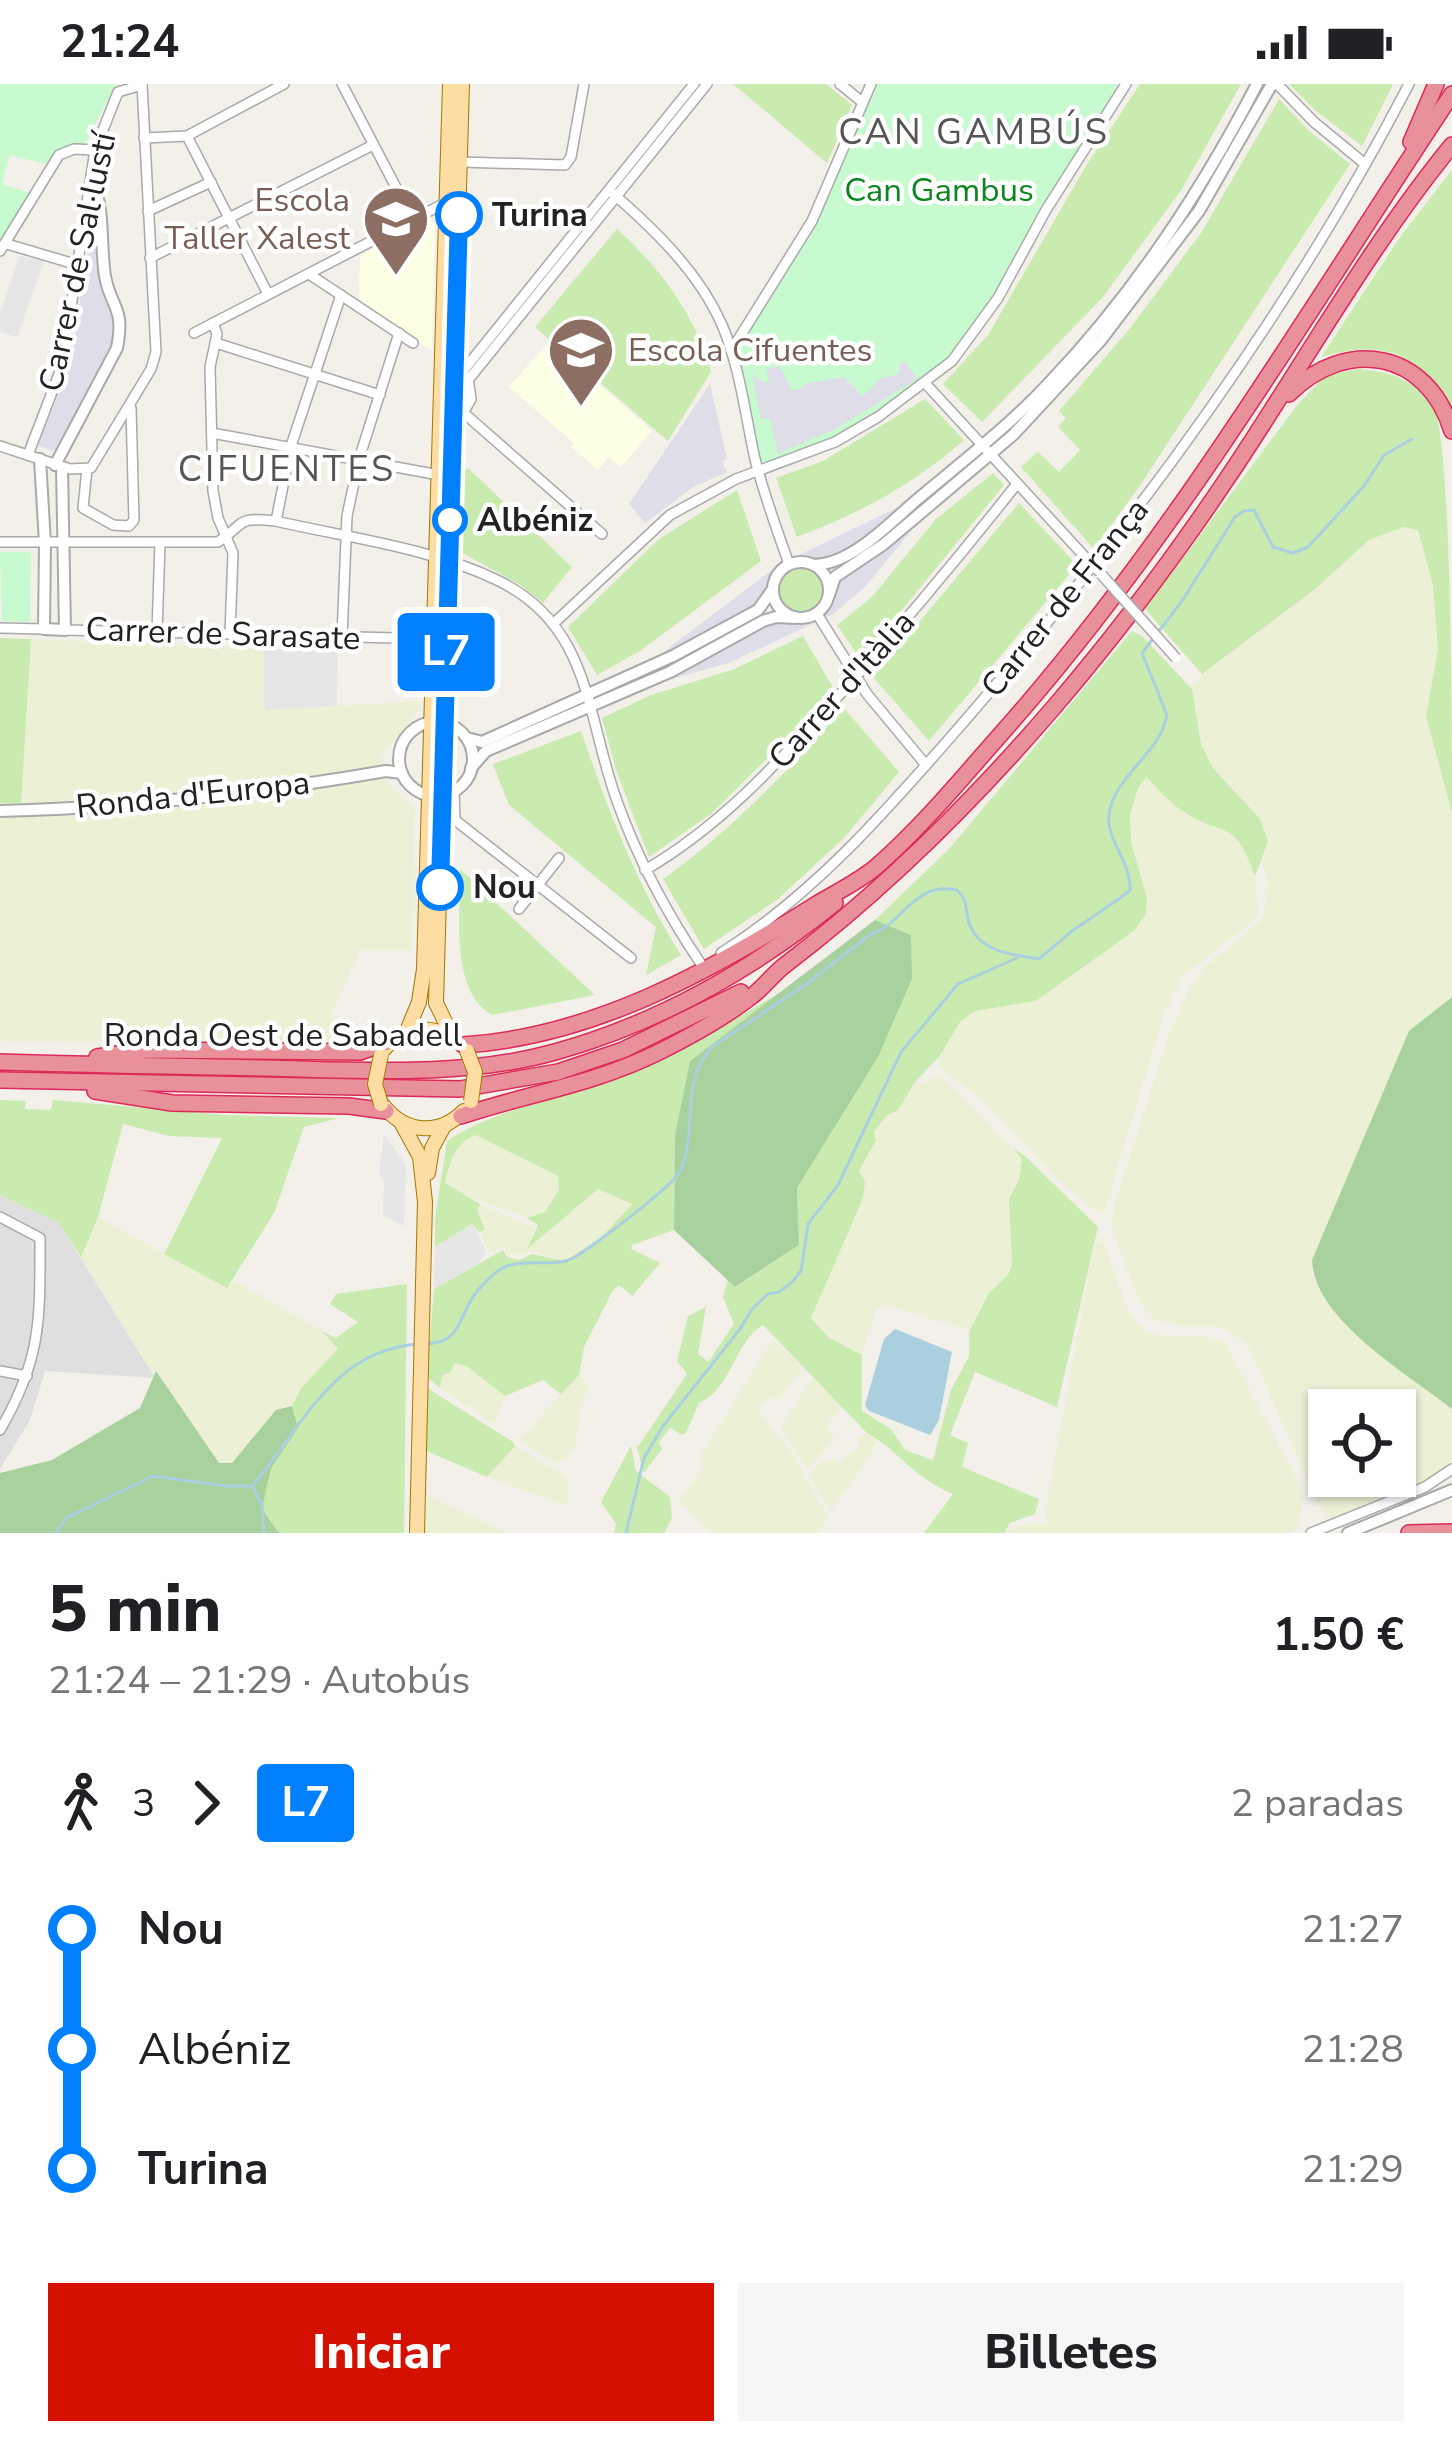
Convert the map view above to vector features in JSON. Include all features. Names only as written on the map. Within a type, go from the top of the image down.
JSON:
[{"type":"highway","points":[[1377,207],[1436,84]]},
{"type":"highway","points":[[461,1044],[526,1036],[662,992],[873,869],[1040,691],[1120,590],[1239,426],[1452,94]]},
{"type":"highway","points":[[466,1109],[560,1090],[629,1066],[682,1040],[744,1002],[894,876],[1027,734],[1163,568],[1401,211],[1452,145]]},
{"type":"highway","points":[[1273,408],[1328,364],[1376,359],[1403,368],[1425,384],[1446,412],[1452,431]]},
{"type":"highway","name":"Ronda Oest de Sabadell","points":[[0,1062],[390,1070],[459,1067],[554,1052],[618,1031],[719,984],[803,929],[873,869]]},
{"type":"highway","name":"Ronda Oest de Sabadell","points":[[0,1081],[391,1090],[460,1089],[510,1082],[623,1050],[679,1026],[780,969]]},
{"type":"highway","points":[[59,1064],[146,1050],[360,1052],[386,1048]]},
{"type":"highway","points":[[69,1083],[172,1103],[384,1107]]},
{"type":"highway","points":[[1409,1533],[1452,1532]]},
{"type":"main road","points":[[450,84],[446,220],[457,372]]},
{"type":"main road","points":[[425,1202],[420,1157],[402,1124],[384,1107],[375,1084],[386,1048],[407,1031],[419,1001],[424,969],[457,372],[462,84]]},
{"type":"main road","points":[[440,639],[448,595],[439,475],[453,415]]},
{"type":"main road","points":[[417,1533],[425,1202],[432,1148],[444,1126],[466,1109],[475,1072],[436,1003],[449,818],[435,796]]},
{"type":"main road","points":[[407,1031],[431,1029],[461,1044]]},
{"type":"main road","points":[[402,1124],[422,1130],[444,1126]]},
{"type":"street","points":[[131,403],[134,520],[129,526],[113,525],[86,512],[82,502],[89,468],[131,403],[156,352],[142,84]]},
{"type":"street","name":"Carrer de Sal·lustí","points":[[34,457],[62,366],[95,151],[118,92],[142,84]]},
{"type":"street","points":[[144,138],[187,136],[284,84]]},
{"type":"street","points":[[342,84],[413,220]]},
{"type":"street","points":[[460,162],[566,164],[584,84]]},
{"type":"street","points":[[614,194],[694,84]]},
{"type":"street","points":[[457,372],[707,84]]},
{"type":"street","points":[[841,84],[861,101]]},
{"type":"street","points":[[731,351],[812,221],[871,84]]},
{"type":"street","points":[[553,624],[670,515],[702,495],[835,442],[952,362],[973,337],[1126,84]]},
{"type":"street","points":[[437,722],[482,742],[591,701],[758,610],[789,564],[836,562],[984,451],[1129,290],[1196,191],[1257,84]]},
{"type":"street","points":[[435,796],[486,752],[591,701],[764,621],[817,614],[835,577],[884,544],[1072,374],[1174,247],[1274,84],[1365,164]]},
{"type":"street","name":"Carrer de França","points":[[612,1010],[701,964],[780,912],[820,878],[1097,571],[1326,231],[1409,84]]},
{"type":"street","points":[[187,136],[268,294]]},
{"type":"street","points":[[150,258],[374,145]]},
{"type":"street","points":[[78,265],[3,248],[59,155],[74,149],[95,151]]},
{"type":"street","points":[[65,629],[66,542],[59,466],[121,332],[119,307],[106,280],[102,203],[93,182]]},
{"type":"street","points":[[148,211],[211,182]]},
{"type":"street","points":[[614,194],[649,225],[703,290],[731,351],[759,472],[789,564]]},
{"type":"street","points":[[194,333],[447,202]]},
{"type":"street","points":[[432,212],[446,220]]},
{"type":"street","points":[[309,274],[412,344]]},
{"type":"street","points":[[276,521],[291,446],[340,296]]},
{"type":"street","points":[[213,322],[213,491],[232,553],[230,634]]},
{"type":"street","points":[[342,637],[345,538],[359,459],[399,333]]},
{"type":"street","points":[[216,343],[380,394]]},
{"type":"street","points":[[925,383],[1176,658]]},
{"type":"street","points":[[453,415],[602,534]]},
{"type":"street","points":[[212,433],[439,475]]},
{"type":"street","points":[[0,446],[59,466],[89,468]]},
{"type":"street","points":[[34,457],[45,543],[44,629]]},
{"type":"street","name":"Carrer d'Itàlia","points":[[645,870],[694,839],[754,788],[948,572],[1016,485]]},
{"type":"street","points":[[0,542],[218,542],[248,518],[443,561],[502,583],[553,624],[591,701],[614,794],[645,870],[701,964]]},
{"type":"street","points":[[157,632],[160,543]]},
{"type":"street","points":[[814,565],[824,574],[829,595]]},
{"type":"street","points":[[773,589],[778,608],[795,618]]},
{"type":"street","points":[[817,614],[855,677],[926,765]]},
{"type":"street","name":"Carrer de Sarasate","points":[[0,628],[440,639]]},
{"type":"street","name":"Ronda d'Europa","points":[[0,811],[188,799],[386,771],[400,766],[406,735],[437,722]]},
{"type":"street","points":[[467,738],[473,754],[471,768]]},
{"type":"street","points":[[400,766],[435,796],[449,818],[631,958]]},
{"type":"street","points":[[519,909],[559,858]]},
{"type":"street","points":[[0,1217],[40,1238],[40,1317],[27,1376],[0,1430]]},
{"type":"street","points":[[0,1371],[27,1376]]},
{"type":"street","points":[[1311,1533],[1425,1487],[1452,1469]]},
{"type":"street","points":[[1348,1533],[1452,1490]]},
{"type":"shaded area","points":[[93,216],[117,329],[98,376],[59,448],[52,451],[38,445],[73,345]]},
{"type":"shaded area","name":"Escola Taller Xalest","points":[[423,222],[435,223],[432,351],[359,300],[360,256]]},
{"type":"shaded area","points":[[19,256],[44,261],[17,337],[0,332],[0,315]]},
{"type":"shaded area","name":"Escola Cifuentes","points":[[550,340],[652,431],[621,467],[609,457],[598,470],[509,387]]},
{"type":"shaded area","points":[[904,360],[917,379],[837,428],[778,454],[770,418],[761,419],[752,375],[765,383],[769,380],[766,369],[780,366],[792,391],[804,384],[844,377],[863,396],[881,378],[899,374]]},
{"type":"shaded area","points":[[710,384],[727,472],[693,487],[645,523],[629,504]]},
{"type":"shaded area","points":[[922,496],[836,562],[789,564],[780,572],[768,599],[633,675],[780,564]]},
{"type":"shaded area","points":[[931,507],[864,588],[833,614],[729,663],[631,690],[776,617],[817,614],[827,602],[835,577]]},
{"type":"shaded area","points":[[1403,527],[1418,530],[1433,585],[1438,649],[1426,716],[1452,813],[1452,997],[1409,1031],[1312,1260],[1312,1276],[1356,1333],[1452,1409],[1452,1463],[1416,1486],[1416,1389],[1308,1389],[1308,1480],[1248,1345],[1223,1327],[1179,1326],[1154,1319],[1139,1301],[1112,1227],[1114,1205],[1170,1032],[1190,988],[1205,967],[1263,919],[1268,885],[1262,863],[1268,842],[1238,793],[1213,768],[1201,744],[1192,689],[1202,674],[1314,590],[1369,540]]},
{"type":"shaded area","points":[[31,639],[263,648],[266,710],[419,701],[419,710],[381,757],[386,782],[415,808],[412,950],[361,950],[329,1017],[376,1037],[365,1044],[0,1041],[0,803],[21,802]]},
{"type":"shaded area","points":[[263,648],[338,651],[337,706],[265,710]]},
{"type":"shaded area","points":[[1146,776],[1182,811],[1230,830],[1243,842],[1255,876],[1258,916],[1184,975],[1164,1014],[1104,1212],[1069,1190],[980,1098],[939,1068],[939,1057],[960,1022],[975,1011],[1036,1001],[1134,931],[1146,914],[1147,898],[1131,842],[1130,815]]},
{"type":"shaded area","points":[[940,1075],[1023,1159],[1009,1200],[1012,1264],[1008,1275],[989,1293],[973,1331],[885,1305],[876,1309],[862,1355],[829,1338],[811,1318],[863,1198],[859,1171],[874,1133],[886,1115],[898,1109],[914,1083]]},
{"type":"shaded area","points":[[384,1134],[406,1165],[404,1226],[383,1215],[384,1180],[379,1173]]},
{"type":"shaded area","points":[[475,1135],[558,1176],[559,1190],[545,1212],[527,1218],[461,1194],[445,1183],[450,1159],[463,1141]]},
{"type":"shaded area","points":[[598,1188],[633,1203],[594,1245],[564,1261],[528,1250],[527,1254],[507,1255],[504,1246],[489,1253],[481,1234],[486,1232],[477,1209],[480,1204],[534,1228],[527,1249]]},
{"type":"shaded area","points":[[0,1195],[59,1223],[155,1378],[45,1371],[30,1420],[0,1469]]},
{"type":"shaded area","points":[[98,1217],[226,1288],[234,1280],[322,1331],[339,1349],[302,1387],[292,1406],[276,1410],[232,1463],[218,1463],[156,1372],[154,1376],[81,1257]]},
{"type":"shaded area","points":[[473,1224],[486,1252],[479,1263],[434,1289],[435,1247]]},
{"type":"shaded area","points":[[1103,1240],[1127,1309],[1137,1324],[1168,1337],[1197,1335],[1225,1342],[1299,1484],[1303,1497],[1300,1519],[1292,1533],[1007,1533],[1018,1525],[1049,1523],[1045,1513],[1094,1247]]},
{"type":"shaded area","points":[[773,1339],[803,1367],[779,1400],[771,1397],[757,1408],[793,1455],[828,1517],[818,1533],[712,1533],[679,1502],[705,1465],[700,1457]]},
{"type":"shaded area","points":[[454,1363],[468,1367],[505,1396],[494,1424],[440,1388],[442,1374]]},
{"type":"shaded area","points":[[579,1375],[589,1386],[575,1445],[566,1459],[554,1463],[519,1440]]},
{"type":"shaded area","points":[[813,1377],[842,1406],[826,1426],[835,1439],[807,1469],[781,1428]]},
{"type":"shaded area","points":[[866,1432],[877,1439],[873,1450],[831,1511],[813,1484],[810,1470],[831,1458],[839,1463],[860,1445],[857,1440]]},
{"type":"shaded area","points":[[515,1446],[561,1473],[569,1485],[568,1506],[487,1477]]},
{"type":"shaded area","points":[[427,1495],[507,1533],[425,1533]]},
{"type":"shaded area","points":[[1315,1497],[1386,1497],[1334,1517],[1325,1514]]},
{"type":"green space","points":[[0,84],[116,84],[86,142],[53,166],[10,155],[2,184],[33,194],[0,251]]},
{"type":"green space","points":[[733,84],[826,84],[852,105],[827,163]]},
{"type":"green space","name":"Can Gambus","points":[[871,84],[1126,84],[998,298],[952,361],[835,442],[759,471],[731,351],[790,261]]},
{"type":"green space","points":[[1140,84],[1241,84],[1182,189],[1103,297],[982,422],[943,384],[988,335],[1086,166]]},
{"type":"green space","points":[[1289,84],[1393,84],[1362,146]]},
{"type":"green space","points":[[1279,99],[1350,164],[1094,549],[1021,467],[1038,452],[1059,472],[1080,450],[1058,427],[1066,418],[1059,411],[1131,327],[1201,233]]},
{"type":"green space","points":[[1452,170],[1452,414],[1428,377],[1400,356],[1365,349],[1321,357],[1403,233]]},
{"type":"green space","points":[[617,229],[672,291],[710,366],[711,372],[668,441],[535,327]]},
{"type":"green space","points":[[1358,369],[1402,379],[1419,391],[1435,409],[1441,437],[1448,539],[1452,813],[1426,716],[1438,649],[1433,585],[1418,530],[1403,527],[1369,540],[1314,590],[1202,674],[1145,609],[1298,404],[1325,376]]},
{"type":"green space","points":[[925,399],[964,440],[885,496],[797,537],[776,478],[823,461]]},
{"type":"green space","points":[[461,469],[469,469],[572,567],[543,603],[459,551]]},
{"type":"green space","points":[[993,473],[1004,485],[861,660],[837,625],[872,597],[935,520]]},
{"type":"green space","points":[[737,490],[761,561],[640,651],[597,675],[568,627],[659,539]]},
{"type":"green space","points":[[1019,503],[1077,565],[929,741],[873,677]]},
{"type":"green space","points":[[0,552],[31,552],[30,622],[2,621]]},
{"type":"green space","points":[[801,565],[819,572],[826,590],[819,608],[801,615],[783,608],[776,590],[783,572]]},
{"type":"green space","points":[[1132,631],[1192,689],[1201,744],[1213,768],[1260,819],[1268,842],[1255,876],[1234,836],[1181,810],[1146,777],[1130,815],[1146,914],[1134,931],[1036,1001],[975,1011],[960,1022],[898,1110],[886,1116],[874,1132],[876,1140],[859,1171],[865,1182],[863,1198],[811,1318],[829,1338],[862,1355],[862,1411],[891,1429],[905,1450],[933,1460],[951,1390],[969,1356],[969,1332],[989,1293],[1012,1265],[1009,1199],[1022,1160],[1013,1148],[1025,1156],[1098,1227],[1057,1407],[975,1372],[950,1435],[968,1443],[962,1467],[1039,1499],[1035,1514],[1010,1523],[1004,1533],[924,1533],[953,1494],[928,1481],[866,1432],[763,1325],[745,1343],[718,1388],[699,1403],[686,1433],[670,1428],[644,1473],[637,1448],[687,1374],[677,1361],[688,1316],[706,1307],[698,1354],[708,1362],[734,1324],[723,1297],[728,1280],[736,1287],[799,1245],[797,1188],[878,1057],[911,935],[875,920],[949,849]]},
{"type":"green space","points":[[803,636],[835,691],[712,813],[649,857],[602,718],[651,695],[732,670]]},
{"type":"green space","points":[[0,638],[31,639],[21,803],[0,803]]},
{"type":"green space","points":[[844,708],[899,772],[845,837],[778,899],[704,949],[663,879],[758,799]]},
{"type":"green space","points":[[581,731],[624,846],[681,955],[646,975],[656,927],[509,805],[493,764]]},
{"type":"green space","points":[[460,869],[595,995],[492,1015],[478,1004],[463,970],[460,949]]},
{"type":"green space","points":[[875,920],[911,935],[912,979],[878,1057],[797,1188],[799,1245],[735,1287],[674,1230],[675,1134],[690,1061]]},
{"type":"green space","points":[[781,992],[690,1061],[675,1134],[674,1230],[632,1245],[631,1249],[660,1263],[632,1296],[619,1285],[612,1292],[584,1347],[579,1375],[561,1394],[543,1380],[505,1396],[468,1367],[455,1363],[442,1375],[440,1388],[427,1377],[434,1289],[503,1250],[507,1257],[519,1260],[532,1254],[565,1261],[594,1245],[632,1204],[598,1189],[527,1249],[538,1225],[527,1218],[545,1212],[559,1190],[558,1176],[475,1135],[454,1154],[445,1183],[480,1204],[477,1210],[485,1230],[479,1232],[472,1224],[435,1247],[447,1141],[488,1119],[644,1068]]},
{"type":"green space","points":[[1452,997],[1452,1409],[1346,1324],[1317,1282],[1312,1260],[1409,1031]]},
{"type":"green space","points":[[0,1100],[26,1101],[25,1109],[51,1110],[53,1100],[227,1115],[339,1118],[304,1127],[274,1213],[227,1288],[164,1254],[222,1138],[169,1136],[123,1124],[98,1217],[81,1257],[59,1223],[0,1195]]},
{"type":"green space","points":[[407,1284],[404,1533],[279,1533],[262,1509],[271,1469],[298,1428],[292,1406],[302,1387],[338,1349],[322,1331],[336,1338],[358,1322],[330,1304],[336,1294]]},
{"type":"green space","points":[[156,1371],[219,1463],[232,1463],[276,1410],[292,1406],[298,1428],[271,1469],[262,1509],[279,1533],[0,1533],[0,1473],[52,1460],[140,1408]]},
{"type":"green space","points":[[427,1388],[513,1442],[515,1446],[487,1477],[424,1450]]},
{"type":"green space","points":[[631,1446],[636,1471],[670,1497],[672,1518],[664,1533],[614,1533],[616,1524],[601,1502]]},
{"type":"water","points":[[895,1329],[952,1352],[939,1420],[930,1435],[869,1411],[865,1405],[884,1339]]},
{"type":"waterway","points":[[428,1344],[451,1336],[476,1293],[501,1269],[566,1261],[663,1189],[681,1170],[692,1091],[712,1047],[883,929],[919,897],[942,889],[957,890],[970,926],[982,942],[1039,959],[1130,890],[1109,816],[1119,789],[1156,742],[1167,715],[1142,653],[1182,601],[1235,517],[1254,510],[1273,547],[1293,553],[1308,547],[1364,486],[1384,455],[1412,439]]},
{"type":"waterway","points":[[626,1533],[644,1458],[663,1426],[752,1309],[801,1271],[808,1224],[838,1185],[901,1052],[958,984],[1017,958]]},
{"type":"waterway","points":[[264,1533],[262,1505],[252,1486],[322,1395],[364,1360],[419,1344]]},
{"type":"waterway","points":[[56,1533],[66,1518],[153,1476],[252,1486]]},
{"type":"bus line","name":"L7","points":[[440,887],[459,215]]},
{"type":"place","name":"Turina","points":[[459,215]]},
{"type":"place","name":"Escola Taller Xalest","points":[[396,278]]},
{"type":"place","name":"Escola Cifuentes","points":[[581,409]]},
{"type":"place","name":"Albéniz","points":[[450,520]]},
{"type":"place","name":"Nou","points":[[440,887]]},
{"type":"district","name":"CAN GAMBÚS","points":[[974,132]]},
{"type":"district","name":"CIFUENTES","points":[[287,469]]}]
